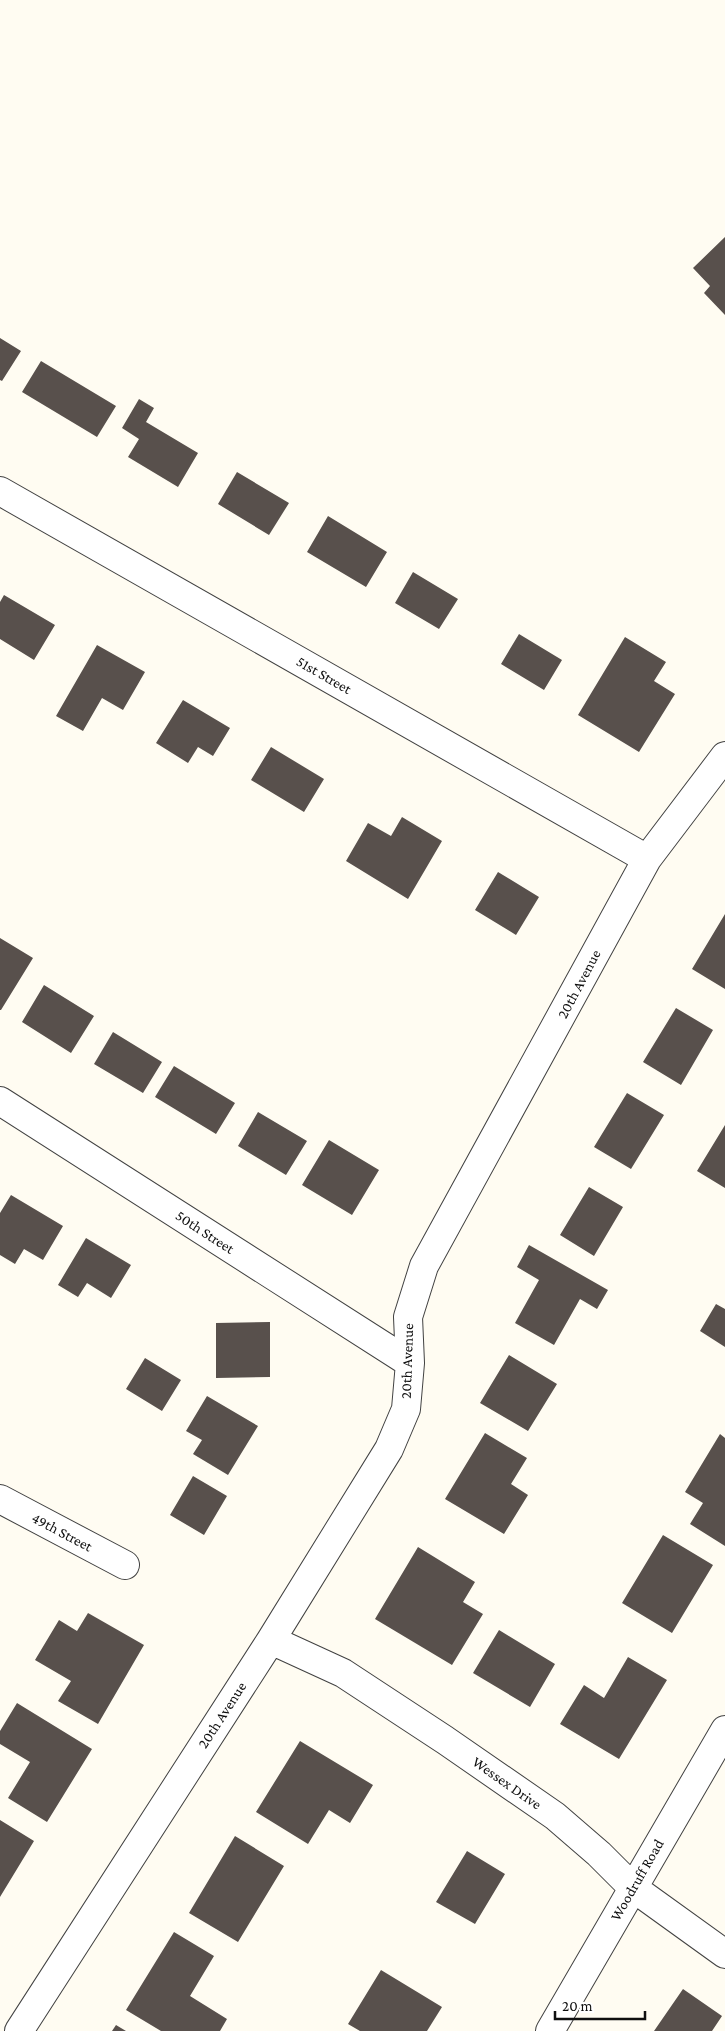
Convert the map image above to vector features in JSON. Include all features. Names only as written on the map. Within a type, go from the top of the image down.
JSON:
[{"type":"street","name":"51st Street","points":[[0,491],[647,859]]},
{"type":"street","name":"20th Avenue","points":[[18,2031],[271,1640],[389,1449],[406,1409],[410,1363],[408,1317],[424,1266],[647,859],[725,756]]},
{"type":"street","name":"50th Street","points":[[0,1101],[410,1363]]},
{"type":"street","name":"49th Street","points":[[0,1499],[125,1565]]},
{"type":"street","name":"Wessex Drive","points":[[271,1640],[343,1673],[555,1816],[599,1854],[632,1887],[725,1954]]},
{"type":"street","name":"Woodruff Road","points":[[550,2031],[725,1730]]},
{"type":"building","points":[[725,237],[725,315],[704,293],[710,286],[693,268]]},
{"type":"building","points":[[0,338],[21,351],[2,381],[0,380]]},
{"type":"building","points":[[41,361],[116,406],[97,437],[22,392]]},
{"type":"building","points":[[139,399],[154,408],[146,422],[198,453],[178,487],[128,457],[139,439],[122,428]]},
{"type":"building","points":[[237,472],[289,503],[269,535],[218,504]]},
{"type":"building","points":[[328,516],[387,552],[366,587],[307,552]]},
{"type":"building","points":[[413,572],[458,599],[439,629],[395,603]]},
{"type":"building","points":[[4,595],[55,625],[34,660],[0,639],[0,602]]},
{"type":"building","points":[[519,634],[562,660],[544,690],[501,664]]},
{"type":"building","points":[[625,637],[666,662],[654,681],[675,694],[639,752],[578,715]]},
{"type":"building","points":[[97,645],[145,672],[123,710],[102,698],[83,731],[56,716]]},
{"type":"building","points":[[183,700],[230,728],[213,756],[198,747],[188,763],[156,743]]},
{"type":"building","points":[[271,747],[324,779],[304,812],[251,780]]},
{"type":"building","points":[[402,817],[442,841],[408,899],[346,861],[368,823],[391,836]]},
{"type":"building","points":[[498,872],[539,897],[516,935],[475,910]]},
{"type":"building","points":[[725,914],[725,989],[692,969]]},
{"type":"building","points":[[0,938],[33,958],[1,1010],[0,1010]]},
{"type":"building","points":[[44,985],[94,1016],[71,1053],[22,1022]]},
{"type":"building","points":[[676,1008],[713,1030],[681,1085],[643,1062]]},
{"type":"building","points":[[113,1032],[162,1062],[143,1093],[94,1064]]},
{"type":"building","points":[[174,1066],[235,1103],[216,1134],[155,1097]]},
{"type":"building","points":[[627,1093],[664,1115],[631,1169],[594,1147]]},
{"type":"building","points":[[258,1112],[307,1141],[286,1175],[238,1146]]},
{"type":"building","points":[[725,1125],[725,1188],[697,1171]]},
{"type":"building","points":[[329,1140],[379,1170],[352,1215],[302,1185]]},
{"type":"building","points":[[589,1187],[623,1207],[594,1256],[560,1235]]},
{"type":"building","points":[[11,1195],[63,1226],[43,1260],[24,1249],[15,1264],[0,1255],[0,1213]]},
{"type":"building","points":[[86,1238],[131,1265],[111,1298],[87,1283],[78,1297],[58,1285]]},
{"type":"building","points":[[529,1245],[608,1290],[597,1309],[580,1299],[554,1345],[515,1323],[539,1280],[517,1267]]},
{"type":"building","points":[[716,1304],[725,1309],[725,1347],[700,1331]]},
{"type":"building","points":[[270,1322],[270,1377],[216,1378],[216,1323]]},
{"type":"building","points":[[509,1355],[557,1384],[528,1431],[480,1403]]},
{"type":"building","points":[[145,1358],[181,1380],[162,1411],[126,1389]]},
{"type":"building","points":[[207,1396],[258,1426],[228,1475],[193,1454],[202,1440],[186,1431]]},
{"type":"building","points":[[485,1433],[527,1458],[511,1484],[528,1495],[504,1534],[445,1499]]},
{"type":"building","points":[[720,1434],[725,1438],[725,1546],[690,1524],[703,1503],[685,1492]]},
{"type":"building","points":[[193,1476],[227,1496],[204,1535],[170,1515]]},
{"type":"building","points":[[663,1535],[713,1565],[672,1633],[622,1603]]},
{"type":"building","points":[[418,1547],[475,1582],[463,1602],[483,1614],[452,1665],[375,1619]]},
{"type":"building","points":[[88,1613],[144,1645],[98,1724],[58,1701],[71,1681],[35,1660],[59,1620],[77,1631]]},
{"type":"building","points":[[499,1630],[555,1664],[530,1707],[473,1673]]},
{"type":"building","points":[[628,1657],[667,1680],[619,1759],[560,1724],[584,1685],[604,1698]]},
{"type":"building","points":[[17,1703],[92,1749],[47,1822],[8,1798],[30,1762],[0,1744],[0,1731]]},
{"type":"building","points":[[300,1741],[373,1785],[350,1823],[329,1810],[308,1844],[256,1812]]},
{"type":"building","points":[[0,1820],[34,1841],[0,1897]]},
{"type":"building","points":[[235,1836],[284,1866],[238,1942],[189,1913]]},
{"type":"building","points":[[467,1851],[505,1874],[475,1924],[436,1902]]},
{"type":"building","points":[[174,1932],[214,1956],[190,1996],[227,2019],[220,2031],[161,2031],[126,2010]]},
{"type":"building","points":[[381,1970],[442,2007],[427,2031],[360,2031],[348,2024]]},
{"type":"building","points":[[683,1989],[722,2016],[712,2031],[654,2031]]},
{"type":"building","points":[[116,2025],[126,2031],[112,2031]]}]
